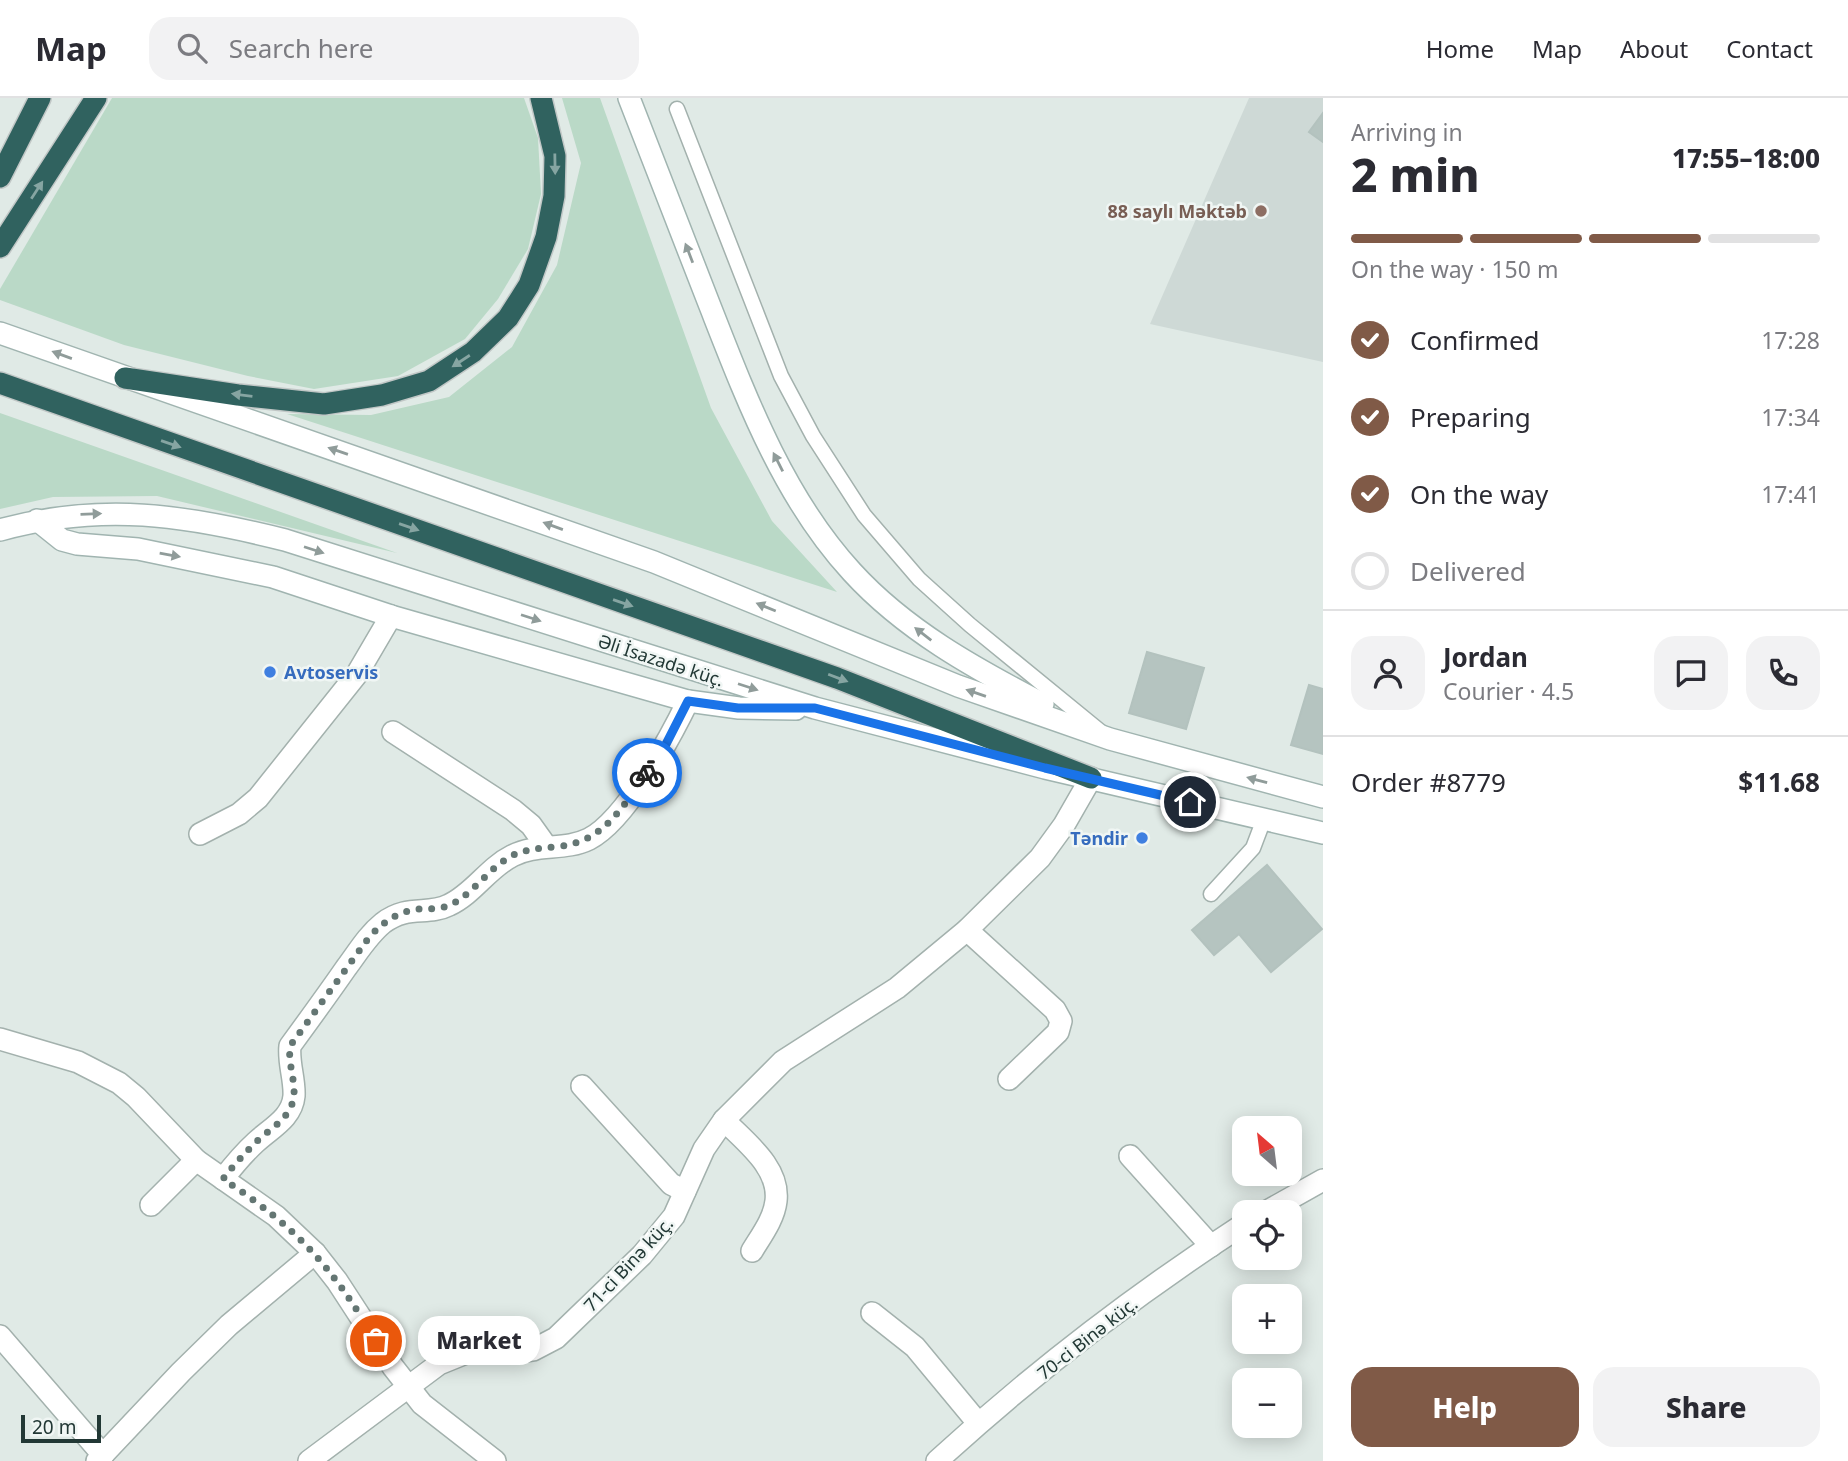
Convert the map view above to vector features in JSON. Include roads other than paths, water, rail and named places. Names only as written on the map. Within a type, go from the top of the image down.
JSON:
[{"type":"highway","points":[[0,177],[40,98]]},
{"type":"highway","points":[[0,247],[96,98]]},
{"type":"highway","points":[[125,378],[238,395],[324,404],[382,395],[429,381],[473,352],[508,318],[530,285],[546,237],[554,196],[555,156],[541,98]]},
{"type":"highway","points":[[0,383],[837,678],[1091,779]]},
{"type":"street","points":[[629,98],[752,409],[779,465],[808,515],[851,571],[890,609],[934,643],[1110,739]]},
{"type":"street","points":[[0,333],[641,558],[958,686],[1110,739],[1323,797]]},
{"type":"street","name":"Əli İsazadə küç.","points":[[0,530],[37,520],[79,514],[122,513],[220,524],[285,540],[815,708],[1091,779],[1323,833]]},
{"type":"street","points":[[37,520],[62,540],[77,544],[138,549],[273,578],[391,616],[688,701],[738,708],[815,708]]},
{"type":"street","points":[[201,834],[239,814],[258,798],[357,674],[391,616]]},
{"type":"street","points":[[223,1179],[237,1161],[283,1120],[290,1110],[294,1095],[290,1046],[370,936],[398,913],[444,907],[456,902],[504,860],[515,854],[546,846],[577,843],[606,828],[662,752],[688,701]]},
{"type":"street","points":[[393,732],[513,810],[531,825],[546,846]]},
{"type":"street","name":"71-ci Binə küç.","points":[[309,1461],[439,1364],[471,1351],[514,1353],[533,1350],[556,1338],[642,1255],[674,1216],[704,1149],[724,1120],[783,1061],[897,988],[967,930],[1047,849],[1065,825],[1091,779]]},
{"type":"street","points":[[967,930],[1055,1010],[1061,1021],[1058,1032],[1009,1079]]},
{"type":"street","points":[[0,1039],[78,1062],[119,1083],[136,1097],[196,1160],[276,1216],[315,1253],[422,1404],[495,1461]]},
{"type":"street","points":[[582,1086],[671,1184],[685,1191]]},
{"type":"street","points":[[724,1120],[767,1166],[775,1183],[776,1201],[769,1221],[752,1251]]},
{"type":"street","points":[[1130,1156],[1211,1246]]},
{"type":"street","points":[[151,1205],[196,1160]]},
{"type":"street","points":[[1287,1200],[1323,1180]]},
{"type":"street","name":"70-ci Binə küç.","points":[[937,1461],[978,1423],[1132,1302],[1232,1232]]},
{"type":"street","points":[[0,1336],[100,1458],[229,1325],[315,1253]]},
{"type":"street","points":[[872,1313],[915,1347],[978,1423]]},
{"type":"lane","points":[[677,109],[781,376],[813,436],[864,515],[919,579],[970,625],[1110,739]]},
{"type":"lane","points":[[1211,894],[1253,848],[1264,819]]},
{"type":"place","name":"88 saylı Məktəb","points":[[1261,211]]},
{"type":"place","name":"Avtoservis","points":[[270,672]]},
{"type":"place","name":"Təndir","points":[[1142,838]]},
{"type":"place","name":"Market","points":[[376,1341]]}]
